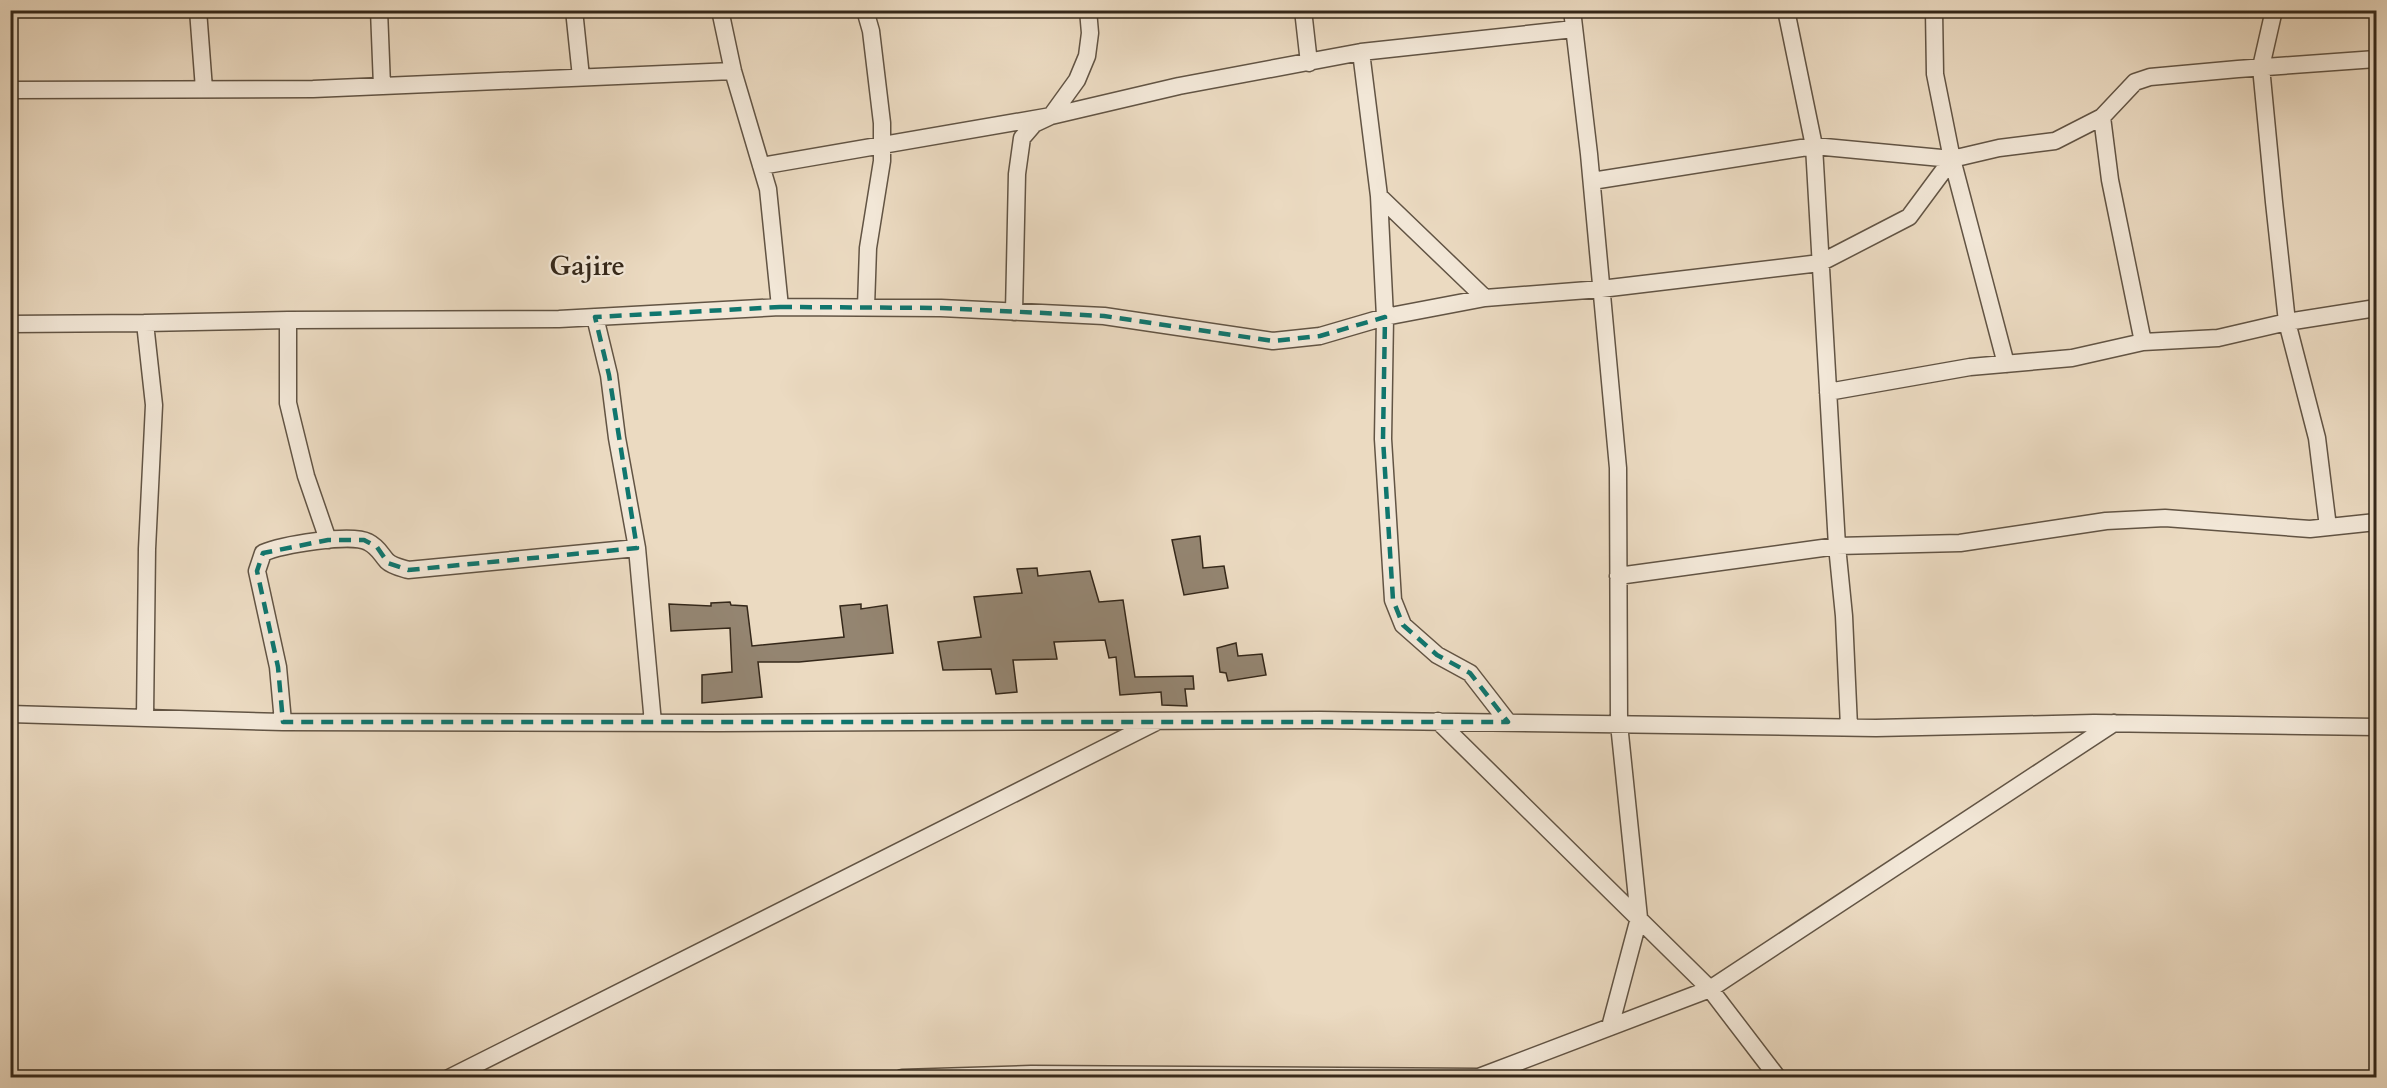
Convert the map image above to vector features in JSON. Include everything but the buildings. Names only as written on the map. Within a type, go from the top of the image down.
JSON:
[{"type":"street","points":[[198,10],[204,89]]},
{"type":"street","points":[[379,10],[382,86]]},
{"type":"street","points":[[574,10],[581,77]]},
{"type":"street","points":[[720,10],[733,71],[768,189],[780,307]]},
{"type":"street","points":[[865,10],[871,31],[882,123],[882,161],[868,248],[866,307]]},
{"type":"street","points":[[1014,312],[1017,174],[1022,138],[1034,124],[1051,116],[1077,80],[1087,56],[1090,33],[1088,10]]},
{"type":"street","points":[[1304,10],[1309,63]]},
{"type":"street","points":[[1572,10],[1592,181],[1618,468],[1619,724],[1639,918],[1610,1027]]},
{"type":"street","points":[[1786,10],[1814,146],[1849,727]]},
{"type":"street","points":[[1934,10],[1935,74],[1952,159],[2006,364]]},
{"type":"street","points":[[2274,10],[2261,67],[2287,322],[2317,438],[2328,527]]},
{"type":"street","points":[[761,166],[1051,116],[1179,86],[1361,52],[1574,29]]},
{"type":"street","points":[[1361,52],[1379,196],[1385,317],[1383,439],[1393,600],[1403,625],[1437,655],[1470,673],[1508,722]]},
{"type":"street","points":[[1592,181],[1814,146],[1952,159],[1999,148],[2055,141],[2102,117],[2135,82],[2150,77],[2376,59]]},
{"type":"street","points":[[10,90],[313,89],[733,71]]},
{"type":"street","points":[[2102,117],[2110,180],[2143,342]]},
{"type":"street","points":[[10,324],[559,319],[780,307],[866,307],[941,308],[1104,316],[1273,340],[1320,336],[1385,317],[1485,298],[1601,289],[1820,263],[1909,217],[1952,159]]},
{"type":"street","points":[[1379,196],[1485,298]]},
{"type":"street","points":[[1828,392],[1970,367],[2073,358],[2143,342],[2218,338],[2287,322],[2376,308]]},
{"type":"street","points":[[595,317],[609,375],[617,438],[637,548],[653,723]]},
{"type":"street","points":[[288,320],[288,402],[306,476],[328,540]]},
{"type":"street","points":[[145,323],[154,405],[147,549],[145,717]]},
{"type":"street","points":[[1618,576],[1837,546],[1960,543],[2106,521],[2165,518],[2310,529],[2376,522]]},
{"type":"street","points":[[283,722],[278,668],[257,572],[263,553],[276,548],[328,540],[364,540],[377,547],[388,563],[408,570],[637,548]]},
{"type":"street","points":[[10,714],[283,722],[1508,722],[1849,727],[2114,723],[2376,727]]},
{"type":"street","points":[[449,1077],[1160,721]]},
{"type":"street","points":[[1438,722],[1710,989],[1778,1077]]},
{"type":"street","points":[[902,1077],[1031,1074],[1479,1077],[1710,989],[2114,723]]},
{"type":"highlighted area","points":[[780,307],[941,308],[1104,316],[1273,341],[1320,336],[1385,317],[1383,439],[1393,600],[1403,625],[1437,655],[1470,673],[1508,722],[283,722],[278,667],[257,571],[263,553],[328,540],[364,540],[377,547],[388,563],[408,570],[637,548],[609,375],[595,317]]},
{"type":"district","name":"Gajire","points":[[587,266]]}]
